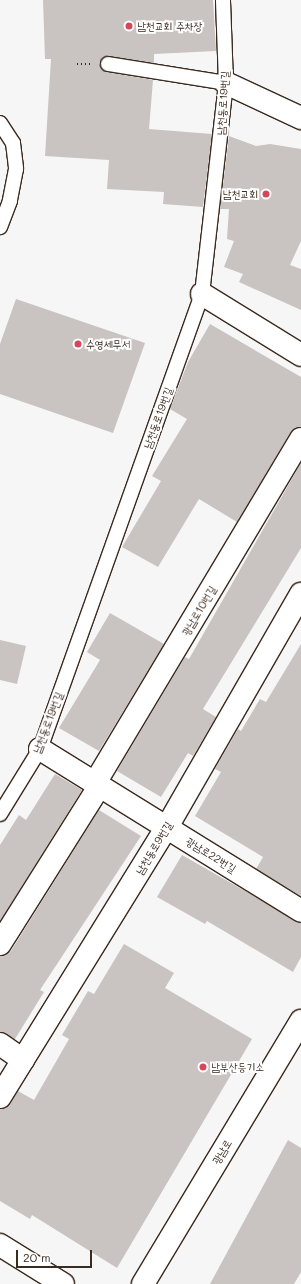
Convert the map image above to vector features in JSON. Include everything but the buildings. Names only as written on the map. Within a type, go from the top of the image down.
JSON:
[{"type":"street","points":[[226,83],[301,118]]},
{"type":"street","points":[[202,294],[301,355]]},
{"type":"street","name":"광남로10번길","points":[[98,784],[301,439]]},
{"type":"street","name":"남천동로9번길","points":[[0,1097],[167,828],[301,594]]},
{"type":"street","name":"광남로22번길","points":[[40,749],[301,911]]},
{"type":"street","points":[[0,944],[98,784]]},
{"type":"street","name":"광남로","points":[[143,1284],[301,1021]]},
{"type":"street","points":[[0,1044],[23,1060]]},
{"type":"street","points":[[0,1245],[63,1284]]},
{"type":"lane","name":"남천동로19번길","points":[[0,814],[40,749],[202,294],[226,83],[223,0]]},
{"type":"lane","points":[[116,62],[226,83]]},
{"type":"lane","points":[[0,123],[13,143],[16,169],[10,201],[0,227]]},
{"type":"place","name":"남천교회 주차장","points":[[129,26]]},
{"type":"place","name":"남천교회","points":[[266,194]]},
{"type":"place","name":"수영세무서","points":[[78,344]]},
{"type":"place","name":"남부산등기소","points":[[203,1067]]}]
